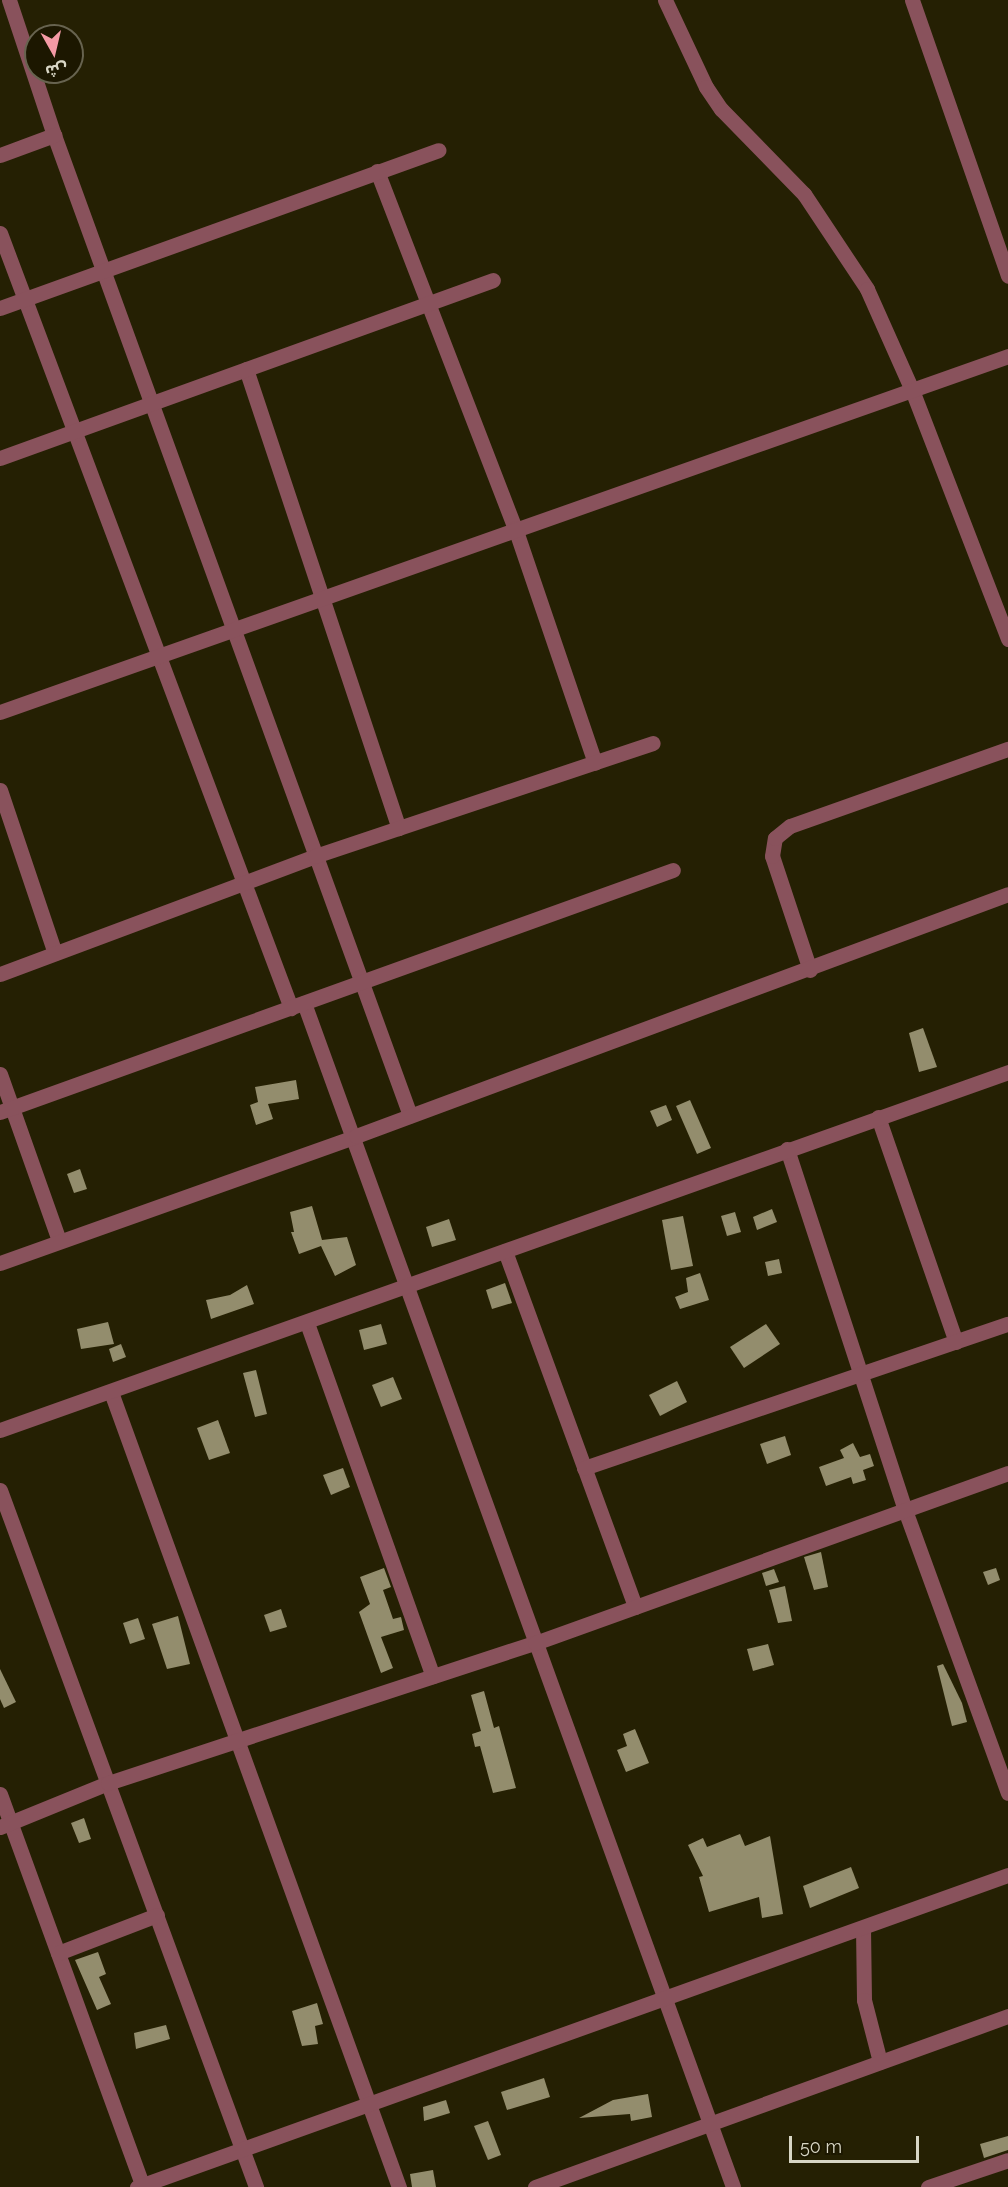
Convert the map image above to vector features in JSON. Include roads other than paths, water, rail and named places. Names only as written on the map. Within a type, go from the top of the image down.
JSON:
[{"type":"street","points":[[9,0],[102,269],[410,1115]]},
{"type":"street","points":[[665,0],[706,87],[721,109],[804,194],[867,289],[912,390],[1008,639]]},
{"type":"street","points":[[912,0],[1008,276]]},
{"type":"street","points":[[0,155],[54,135]]},
{"type":"street","points":[[0,308],[102,269],[438,150]]},
{"type":"street","points":[[377,171],[515,528],[595,763]]},
{"type":"street","points":[[0,233],[243,883],[356,1136],[406,1288],[734,2187]]},
{"type":"street","points":[[0,458],[493,280]]},
{"type":"street","points":[[0,712],[233,629],[323,600],[515,528],[1008,356]]},
{"type":"street","points":[[246,369],[399,828]]},
{"type":"street","points":[[0,974],[315,856],[653,743]]},
{"type":"street","points":[[810,969],[772,856],[775,838],[790,826],[1008,749]]},
{"type":"street","points":[[0,790],[55,953]]},
{"type":"street","points":[[6,1110],[673,870]]},
{"type":"street","points":[[0,1263],[356,1136],[1008,894]]},
{"type":"street","points":[[0,1430],[406,1288],[787,1149],[1008,1072]]},
{"type":"street","points":[[0,1074],[6,1110],[59,1241]]},
{"type":"street","points":[[878,1117],[956,1342]]},
{"type":"street","points":[[787,1149],[905,1510],[1008,1794]]},
{"type":"street","points":[[505,1251],[635,1607]]},
{"type":"street","points":[[307,1323],[433,1676]]},
{"type":"street","points":[[584,1467],[1008,1324]]},
{"type":"street","points":[[111,1392],[236,1740],[371,2101],[399,2187]]},
{"type":"street","points":[[5,1825],[108,1783],[536,1643],[1008,1473]]},
{"type":"street","points":[[0,1490],[256,2187]]},
{"type":"street","points":[[0,1794],[5,1825],[58,1953],[141,2186],[371,2101],[664,2000],[1008,1875]]},
{"type":"street","points":[[58,1953],[157,1915]]},
{"type":"street","points":[[863,1928],[864,2000],[879,2062]]},
{"type":"street","points":[[535,2187],[709,2122],[1008,2016]]},
{"type":"street","points":[[928,2187],[1008,2160]]}]
